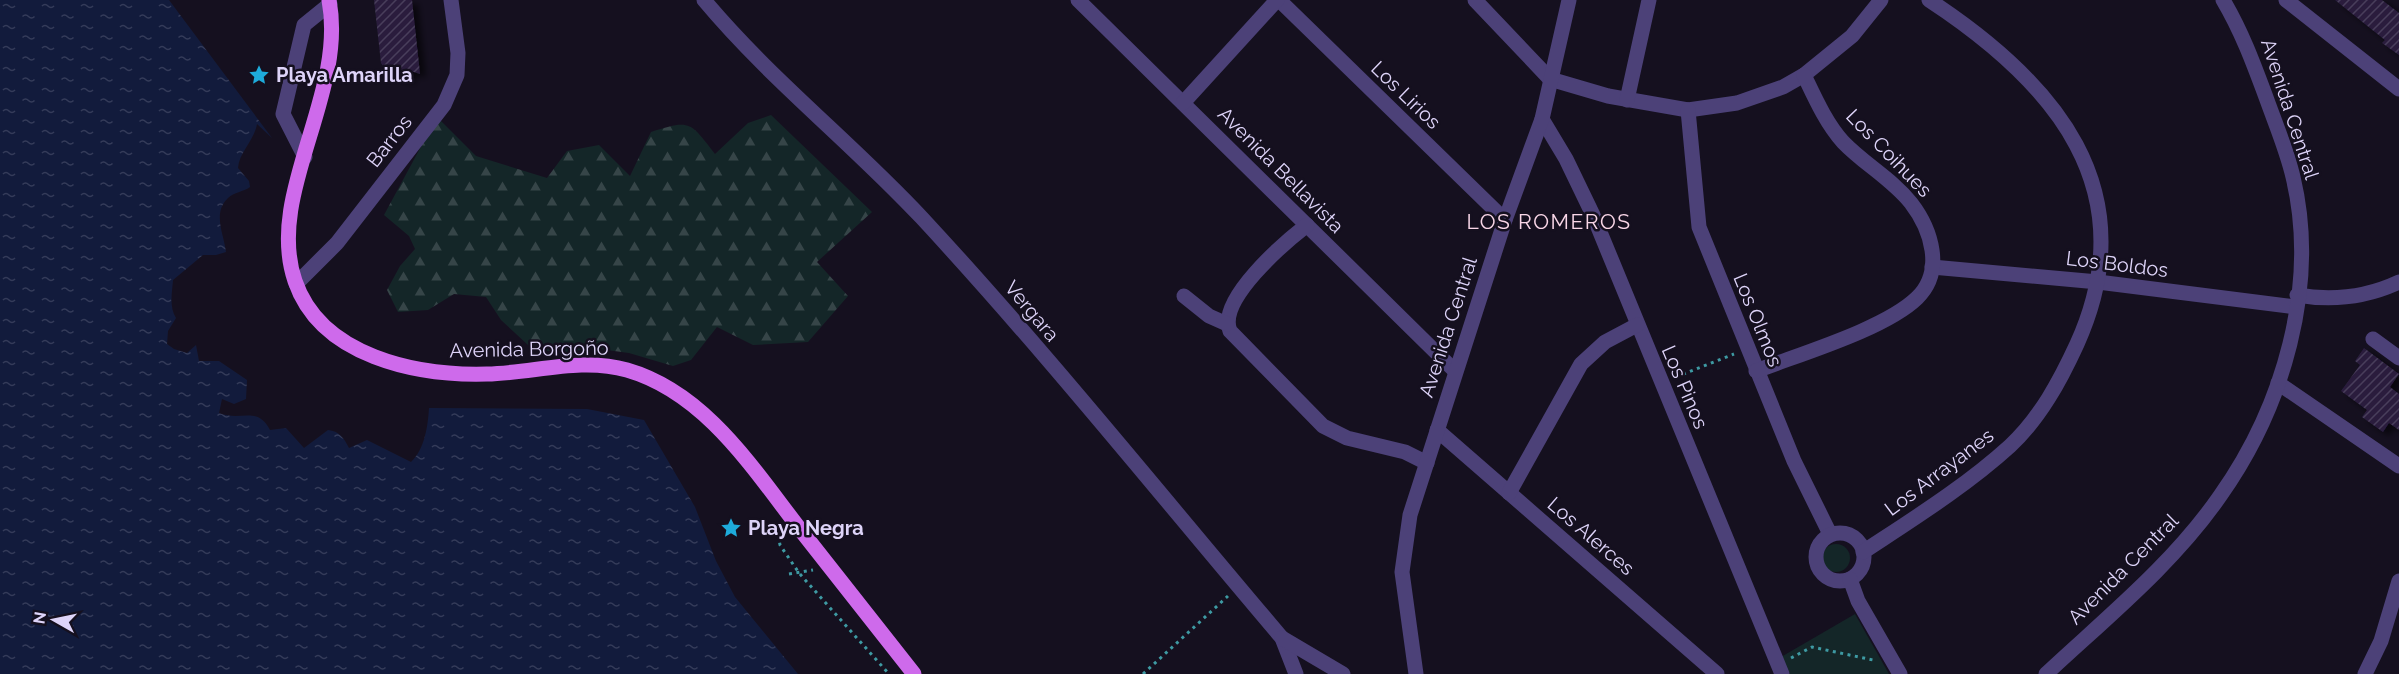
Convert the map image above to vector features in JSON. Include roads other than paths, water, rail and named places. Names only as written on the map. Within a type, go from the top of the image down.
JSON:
[{"type":"main road","name":"Avenida Borgoño","points":[[329,2],[332,24],[330,58],[293,200],[288,235],[290,266],[296,284],[314,315],[333,334],[376,357],[403,366],[460,374],[605,366],[624,369],[659,382],[686,399],[720,430],[914,674]]},
{"type":"street","name":"Barros","points":[[296,284],[337,243],[444,105],[457,75],[458,53],[451,0]]},
{"type":"street","name":"Vergara","points":[[704,0],[738,39],[889,183],[981,282],[1282,638],[1296,674]]},
{"type":"street","name":"Avenida Bellavista","points":[[1078,0],[1455,371]]},
{"type":"street","points":[[1183,103],[1278,0]]},
{"type":"street","name":"Los Lirios","points":[[1278,0],[1505,220]]},
{"type":"street","points":[[1475,0],[1550,79],[1627,100],[1688,110],[1737,103],[1783,87],[1804,75],[1852,36],[1881,0]]},
{"type":"street","points":[[1486,0],[1490,16]]},
{"type":"street","name":"Avenida Central","points":[[1416,674],[1403,595],[1403,553],[1410,515],[1505,220],[1542,119],[1569,0]]},
{"type":"street","points":[[1627,100],[1649,0]]},
{"type":"street","name":"Los Arrayanes","points":[[1863,552],[1973,476],[2011,445],[2043,408],[2063,374],[2088,318],[2098,282],[2101,260],[2100,218],[2091,178],[2075,140],[2042,95],[2002,56],[1969,27],[1929,0]]},
{"type":"street","points":[[2286,0],[2399,89]]},
{"type":"street","points":[[305,157],[283,114],[304,26],[329,2]]},
{"type":"street","name":"Avenida Central","points":[[2046,674],[2164,564],[2219,498],[2253,443],[2278,383],[2297,301],[2299,231],[2293,177],[2230,4]]},
{"type":"street","name":"Los Coihues","points":[[1804,75],[1816,101],[1842,141],[1904,195],[1923,222],[1932,244],[1932,267]]},
{"type":"street","name":"Los Olmos","points":[[1688,110],[1699,227],[1794,461],[1830,534]]},
{"type":"street","name":"Los Pinos","points":[[1542,119],[1566,159],[1593,215],[1660,383],[1780,669]]},
{"type":"street","points":[[1307,225],[1283,244],[1237,295],[1227,316],[1230,331],[1323,426],[1347,438],[1405,452],[1427,463]]},
{"type":"street","points":[[1756,371],[1893,316],[1918,297],[1932,267]]},
{"type":"street","name":"Los Boldos","points":[[1932,267],[2297,301],[2358,295],[2399,282]]},
{"type":"street","points":[[1184,296],[1209,316],[1227,324]]},
{"type":"street","points":[[1509,493],[1581,364],[1605,342],[1637,325]]},
{"type":"street","points":[[2373,339],[2399,358]]},
{"type":"street","points":[[2278,383],[2399,466]]},
{"type":"street","name":"Los Alerces","points":[[1437,430],[1717,674]]},
{"type":"street","points":[[1837,532],[1851,535],[1857,539],[1863,552],[1861,568],[1850,579],[1842,581],[1827,578],[1818,567],[1816,552],[1823,539],[1830,534],[1837,532]]},
{"type":"street","points":[[1850,579],[1858,601],[1897,669]]},
{"type":"street","points":[[2365,674],[2381,641],[2399,581]]},
{"type":"street","points":[[1282,638],[1343,674]]},
{"type":"water","points":[[0,0],[169,0],[272,138],[257,124],[241,157],[238,168],[249,181],[250,187],[230,196],[223,204],[220,224],[226,252],[203,255],[173,280],[172,305],[176,318],[168,331],[167,344],[187,353],[196,345],[199,361],[219,361],[247,380],[246,399],[234,404],[222,399],[219,413],[260,418],[270,430],[286,428],[304,448],[328,430],[341,436],[349,448],[367,440],[411,462],[423,444],[429,408],[587,409],[644,420],[695,507],[716,561],[735,597],[798,674],[0,674]]},
{"type":"place","name":"Playa Amarilla","points":[[259,75]]},
{"type":"place","name":"Playa Negra","points":[[731,528]]},
{"type":"district","name":"LOS ROMEROS","points":[[1549,222]]}]
